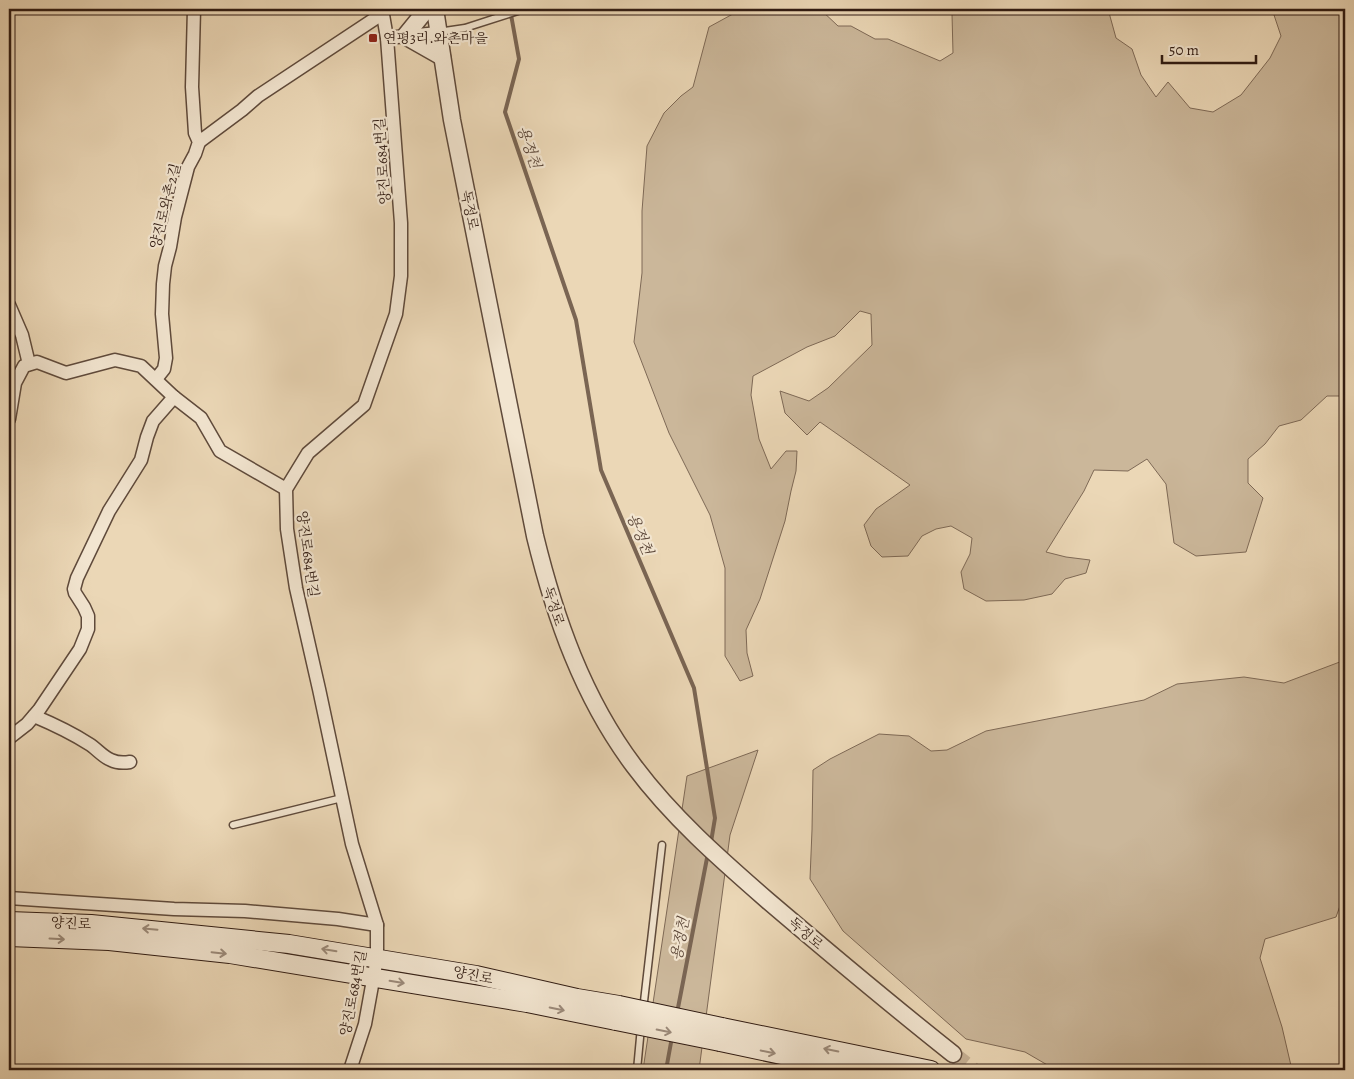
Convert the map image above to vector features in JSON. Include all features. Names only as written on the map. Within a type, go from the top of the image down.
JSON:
[{"type":"main road","name":"양진로","points":[[9,921],[91,924],[290,944],[476,975],[577,998],[618,1013]]},
{"type":"main road","name":"양진로","points":[[9,937],[109,941],[230,954],[527,1003],[618,1013],[721,1034],[931,1070]]},
{"type":"main road","name":"양진로","points":[[721,1034],[852,1070]]},
{"type":"street","points":[[194,9],[192,87],[195,133],[199,142]]},
{"type":"street","points":[[405,36],[427,9]]},
{"type":"street","name":"독정로","points":[[435,9],[452,120],[545,576],[569,650],[594,701],[607,726],[634,767],[674,814],[749,884],[875,992],[953,1054]]},
{"type":"street","name":"양진로684번길","points":[[199,142],[258,96],[382,11],[387,38],[402,223],[401,276],[396,314],[364,405],[308,453],[286,489],[287,529],[296,588],[352,844],[377,925],[377,958],[365,1024],[350,1070]]},
{"type":"street","points":[[387,38],[438,32]]},
{"type":"street","points":[[405,36],[442,57]]},
{"type":"street","name":"양진로와촌2길","points":[[156,380],[164,369],[166,358],[162,306],[165,266],[188,167],[199,142]]},
{"type":"street","points":[[9,304],[22,335],[30,364]]},
{"type":"street","points":[[9,419],[15,383],[24,366],[37,362],[66,373],[115,360],[141,366],[174,397],[201,418],[220,451],[286,489]]},
{"type":"street","points":[[9,738],[27,724],[39,710],[80,649],[88,629],[88,616],[75,593],[76,578],[110,511],[141,460],[153,421],[174,397]]},
{"type":"street","points":[[34,716],[69,732],[112,761],[120,763],[130,762]]},
{"type":"street","points":[[9,898],[174,909],[245,911],[338,919],[377,925]]},
{"type":"lane","points":[[438,32],[465,28],[523,9]]},
{"type":"lane","points":[[233,825],[342,798]]},
{"type":"lane","points":[[637,1070],[662,845]]},
{"type":"shaded area","points":[[742,9],[820,9],[838,26],[851,26],[875,39],[888,39],[940,61],[953,53],[952,14],[954,9],[1108,9],[1116,38],[1132,49],[1141,75],[1156,97],[1168,82],[1190,108],[1213,112],[1241,95],[1270,58],[1281,36],[1272,9],[1345,9],[1345,396],[1327,396],[1301,420],[1279,426],[1265,444],[1248,459],[1248,483],[1263,498],[1246,552],[1196,556],[1174,543],[1166,484],[1147,459],[1128,471],[1094,470],[1084,491],[1046,552],[1090,560],[1086,573],[1065,579],[1052,594],[1024,600],[986,601],[964,589],[961,572],[970,554],[972,538],[951,526],[936,529],[922,536],[908,556],[882,557],[871,546],[864,525],[876,509],[910,485],[820,422],[807,435],[785,413],[780,391],[809,401],[828,388],[872,345],[871,314],[860,311],[835,336],[807,347],[753,376],[751,395],[759,439],[771,469],[786,451],[797,451],[796,471],[785,521],[760,599],[746,630],[747,653],[753,676],[740,681],[725,656],[725,568],[710,515],[669,433],[634,342],[642,273],[642,211],[647,146],[664,113],[693,87],[709,27]]},
{"type":"shaded area","points":[[1345,660],[1345,892],[1336,917],[1265,939],[1260,958],[1282,1027],[1292,1070],[1204,1070],[1186,1066],[1148,1070],[1056,1070],[1025,1052],[966,1039],[843,931],[810,879],[813,770],[830,759],[879,734],[909,736],[931,751],[947,750],[986,731],[1144,700],[1177,684],[1244,677],[1284,683]]},
{"type":"shaded area","points":[[758,750],[730,835],[699,1070],[643,1070],[687,776]]},
{"type":"waterway","name":"용정천","points":[[510,9],[519,59],[505,112],[576,320],[601,470],[694,688],[715,818],[711,842]]},
{"type":"waterway","name":"용정천","points":[[677,1013],[708,853]]},
{"type":"waterway","name":"용정천","points":[[666,1070],[672,1037]]},
{"type":"tunnel","points":[[953,1054],[973,1070]]},
{"type":"place","name":"연평3리.와촌마을","points":[[373,38]]}]
